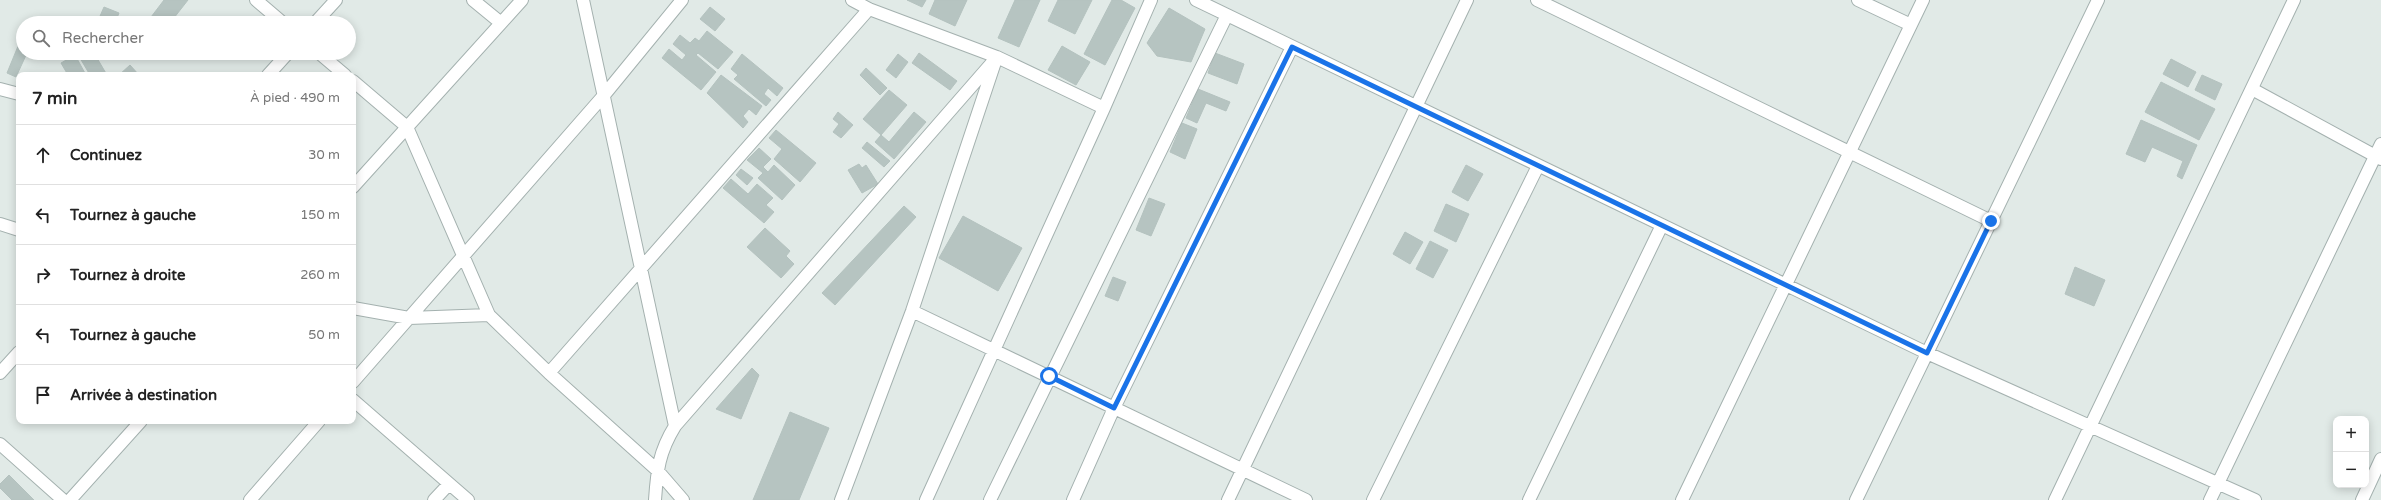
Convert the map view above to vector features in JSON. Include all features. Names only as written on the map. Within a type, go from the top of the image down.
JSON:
[{"type":"street","points":[[256,0],[275,16]]},
{"type":"street","points":[[321,16],[336,0]]},
{"type":"street","points":[[473,0],[501,24]]},
{"type":"street","points":[[356,184],[522,0]]},
{"type":"street","points":[[583,0],[605,94],[675,426]]},
{"type":"street","points":[[356,379],[605,94],[682,0]]},
{"type":"street","points":[[852,0],[869,9],[997,57],[1104,108]]},
{"type":"street","points":[[926,500],[1104,108],[1150,0]]},
{"type":"street","points":[[1196,0],[1927,353],[2255,500]]},
{"type":"street","points":[[1228,500],[1467,0]]},
{"type":"street","points":[[1537,0],[1991,221]]},
{"type":"street","points":[[1858,0],[1911,25]]},
{"type":"street","points":[[1682,500],[1923,0]]},
{"type":"street","points":[[1856,500],[2098,0]]},
{"type":"street","points":[[2055,500],[2294,0]]},
{"type":"street","points":[[549,373],[869,9]]},
{"type":"street","points":[[990,500],[1049,376],[1227,15]]},
{"type":"street","points":[[1073,500],[1114,408],[1292,47]]},
{"type":"street","points":[[842,500],[912,311],[997,57]]},
{"type":"street","points":[[655,500],[657,470],[663,446],[675,426],[997,57]]},
{"type":"street","points":[[271,72],[282,60]]},
{"type":"street","points":[[327,60],[341,72]]},
{"type":"street","points":[[356,84],[408,127],[488,314],[549,373],[657,470],[683,500]]},
{"type":"street","points":[[2252,89],[2378,158]]},
{"type":"street","points":[[0,90],[16,93]]},
{"type":"street","points":[[2210,500],[2378,158],[2381,144]]},
{"type":"street","points":[[1373,500],[1538,166]]},
{"type":"street","points":[[0,224],[16,229]]},
{"type":"street","points":[[1529,500],[1662,225]]},
{"type":"street","points":[[356,309],[409,318],[488,314]]},
{"type":"street","points":[[912,311],[1306,500]]},
{"type":"street","points":[[0,373],[16,355]]},
{"type":"street","points":[[356,403],[468,500]]},
{"type":"street","points":[[70,500],[139,424]]},
{"type":"street","points":[[250,500],[316,424]]},
{"type":"street","points":[[0,444],[63,500]]},
{"type":"street","points":[[2362,500],[2381,459]]},
{"type":"street","points":[[434,500],[449,484]]},
{"type":"building","points":[[164,0],[188,0],[175,16],[152,16]]},
{"type":"building","points":[[907,0],[926,0],[922,7]]},
{"type":"building","points":[[935,0],[967,0],[955,26],[929,14]]},
{"type":"building","points":[[1015,0],[1040,0],[1019,47],[998,38]]},
{"type":"building","points":[[1058,0],[1092,0],[1075,34],[1048,21]]},
{"type":"building","points":[[1112,0],[1121,0],[1135,8],[1105,65],[1084,54]]},
{"type":"building","points":[[104,7],[119,13],[118,16],[100,16]]},
{"type":"building","points":[[710,7],[725,19],[715,31],[700,19]]},
{"type":"building","points":[[1169,8],[1205,29],[1191,62],[1157,56],[1147,43]]},
{"type":"building","points":[[707,31],[733,52],[718,69],[698,53],[696,55],[716,72],[701,90],[662,58],[669,49],[682,60],[686,55],[673,44],[680,35],[690,43],[695,38],[699,41]]},
{"type":"building","points":[[1062,46],[1090,62],[1076,85],[1048,70]]},
{"type":"building","points":[[16,51],[16,60],[24,60],[18,72],[16,72],[16,77],[7,73]]},
{"type":"building","points":[[919,53],[957,81],[950,90],[912,63]]},
{"type":"building","points":[[1215,53],[1244,64],[1237,84],[1208,73]]},
{"type":"building","points":[[742,54],[783,88],[777,96],[768,88],[764,94],[771,100],[766,106],[734,79],[738,75],[731,69]]},
{"type":"building","points":[[898,54],[908,62],[896,78],[886,70]]},
{"type":"building","points":[[2171,59],[2196,72],[2188,87],[2163,74]]},
{"type":"building","points":[[66,60],[78,60],[84,72],[66,72],[61,63]]},
{"type":"building","points":[[81,60],[98,60],[105,72],[88,72]]},
{"type":"building","points":[[130,65],[136,72],[122,72]]},
{"type":"building","points":[[866,68],[887,88],[880,95],[860,75]]},
{"type":"building","points":[[721,75],[762,106],[756,115],[749,109],[743,116],[748,122],[743,128],[707,93]]},
{"type":"building","points":[[2202,75],[2222,84],[2215,100],[2195,90]]},
{"type":"building","points":[[2161,82],[2215,109],[2199,140],[2145,112]]},
{"type":"building","points":[[1198,89],[1230,102],[1226,111],[1206,103],[1197,123],[1186,118]]},
{"type":"building","points":[[889,90],[907,105],[881,135],[863,119]]},
{"type":"building","points":[[838,112],[853,125],[841,138],[833,132],[839,124],[833,119]]},
{"type":"building","points":[[914,112],[926,122],[894,159],[875,142],[881,135],[889,142]]},
{"type":"building","points":[[2141,120],[2197,145],[2182,179],[2177,176],[2183,161],[2152,147],[2145,162],[2126,154]]},
{"type":"building","points":[[1182,123],[1197,129],[1185,159],[1170,152]]},
{"type":"building","points":[[776,130],[816,163],[800,182],[774,159],[782,149],[769,138]]},
{"type":"building","points":[[867,142],[890,161],[884,167],[862,148]]},
{"type":"building","points":[[759,148],[771,159],[763,167],[768,172],[774,165],[795,185],[782,200],[758,178],[763,173],[747,160]]},
{"type":"building","points":[[859,164],[862,168],[866,165],[878,184],[862,193],[848,170]]},
{"type":"building","points":[[1466,165],[1483,174],[1468,201],[1452,192]]},
{"type":"building","points":[[741,169],[753,178],[747,185],[736,175]]},
{"type":"building","points":[[731,179],[748,194],[757,184],[773,198],[766,205],[774,212],[764,223],[723,188]]},
{"type":"building","points":[[1149,198],[1165,204],[1151,236],[1136,230]]},
{"type":"building","points":[[1446,204],[1469,214],[1456,242],[1434,231]]},
{"type":"building","points":[[904,206],[916,217],[835,305],[822,293]]},
{"type":"building","points":[[963,216],[1022,248],[998,291],[939,258]]},
{"type":"building","points":[[765,228],[790,251],[786,256],[794,264],[781,278],[747,247]]},
{"type":"building","points":[[1405,232],[1423,242],[1410,264],[1393,254]]},
{"type":"building","points":[[1430,241],[1448,250],[1433,278],[1416,269]]},
{"type":"building","points":[[2075,267],[2105,280],[2094,306],[2065,294]]},
{"type":"building","points":[[1113,277],[1126,282],[1118,301],[1105,296]]},
{"type":"building","points":[[752,368],[759,375],[741,419],[716,409]]},
{"type":"building","points":[[790,412],[829,428],[799,500],[753,500]]},
{"type":"building","points":[[9,475],[34,500],[12,500],[0,488],[0,484]]},
{"type":"route","points":[[1049,376],[1114,408],[1292,47],[1927,353],[1991,221]]}]
